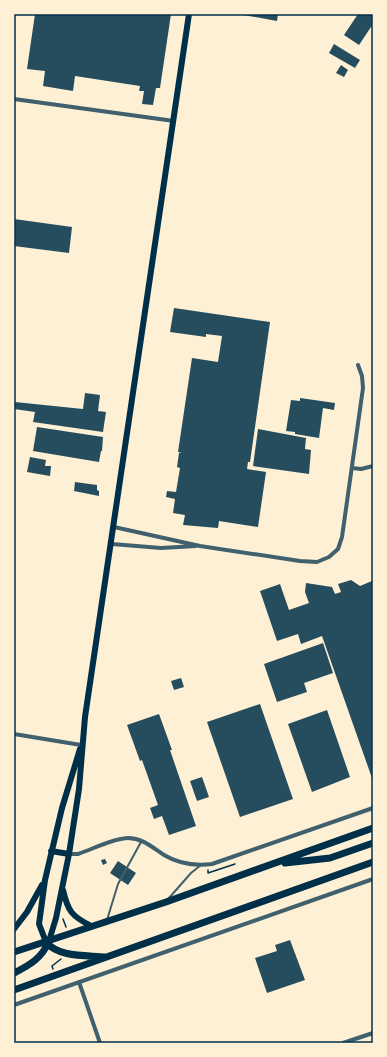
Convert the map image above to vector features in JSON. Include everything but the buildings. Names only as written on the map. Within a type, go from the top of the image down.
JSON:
[{"type":"highway","points":[[14,952],[166,902],[373,828]]},
{"type":"highway","points":[[275,864],[330,858],[373,843]]},
{"type":"highway","points":[[14,990],[373,862]]},
{"type":"highway","points":[[48,942],[53,949],[61,953],[109,957]]},
{"type":"highway","points":[[14,972],[36,961],[48,942]]},
{"type":"main road","points":[[48,942],[56,918],[69,854],[79,789],[82,742],[189,14]]},
{"type":"main road","points":[[48,942],[39,924],[45,880],[66,793],[82,742]]},
{"type":"main road","points":[[51,851],[69,854]]},
{"type":"main road","points":[[14,929],[27,912],[45,880]]},
{"type":"main road","points":[[62,887],[70,912],[91,926]]},
{"type":"street","points":[[14,99],[174,120]]},
{"type":"street","points":[[114,527],[200,546],[300,561],[317,562],[329,557],[338,549],[342,537],[363,388],[362,376],[358,365]]},
{"type":"street","points":[[352,468],[361,469],[373,466]]},
{"type":"street","points":[[112,544],[161,548],[200,546]]},
{"type":"street","points":[[14,734],[82,742]]},
{"type":"street","points":[[69,854],[78,854],[124,838],[142,840],[174,860],[201,865],[222,861],[373,808]]},
{"type":"street","points":[[14,1005],[373,879]]},
{"type":"street","points":[[79,982],[100,1043]]},
{"type":"street","points":[[343,1043],[373,1032]]},
{"type":"lane","points":[[107,921],[118,884],[142,840]]},
{"type":"lane","points":[[166,902],[191,873],[201,865]]},
{"type":"path","points":[[208,870],[208,873],[235,864]]}]
